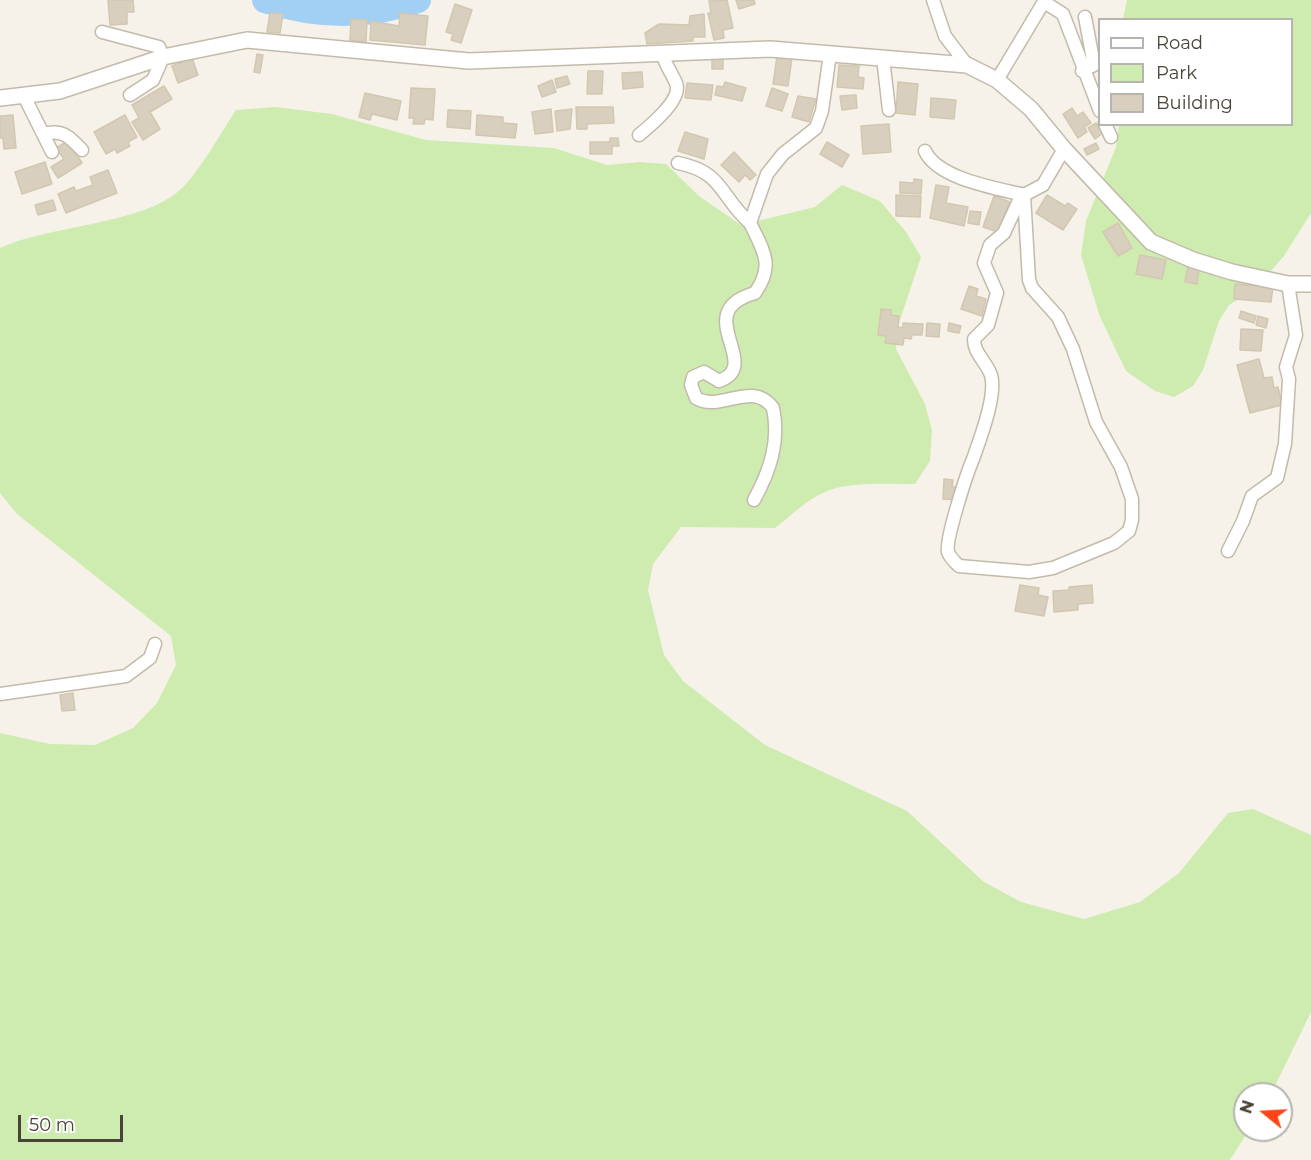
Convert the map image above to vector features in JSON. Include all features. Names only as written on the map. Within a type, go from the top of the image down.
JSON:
[{"type":"street","points":[[933,0],[945,36],[967,65]]},
{"type":"street","points":[[997,80],[1045,1],[1063,14],[1082,71],[1098,107]]},
{"type":"street","points":[[1082,71],[1094,65],[1084,17]]},
{"type":"street","points":[[102,32],[159,47],[163,57],[153,80],[130,95]]},
{"type":"street","points":[[0,98],[24,96],[80,85],[163,57],[247,40],[469,61],[770,49],[967,65],[997,80],[1031,109],[1064,149],[1151,242],[1193,260],[1288,284],[1311,284]]},
{"type":"street","points":[[639,135],[657,121],[677,91],[677,84],[666,67],[662,53]]},
{"type":"street","points":[[750,223],[767,174],[783,154],[816,128],[822,111],[830,54]]},
{"type":"street","points":[[883,58],[888,110]]},
{"type":"street","points":[[24,96],[52,152]]},
{"type":"street","points":[[1106,126],[1111,137]]},
{"type":"street","points":[[43,134],[62,132],[82,150]]},
{"type":"street","points":[[1023,195],[1029,280],[1032,288],[1058,317],[1073,349],[1095,422],[1121,467],[1132,499],[1132,520],[1129,531],[1114,543],[1053,568],[1029,572],[959,566],[948,552],[947,542],[966,473],[993,390],[987,366],[974,348],[974,339],[988,325],[997,293],[984,262],[990,245],[1004,233],[1023,195],[1043,185],[1064,149]]},
{"type":"street","points":[[924,152],[929,161],[956,176],[1023,195]]},
{"type":"street","points":[[678,163],[697,167],[711,175],[750,223],[767,259],[767,265],[755,293],[735,299],[728,310],[727,328],[734,348],[734,365],[730,374],[719,381],[704,372],[693,377],[691,386],[696,398],[705,402],[747,395],[761,397],[773,408],[776,435],[769,472],[754,500]]},
{"type":"street","points":[[1228,551],[1244,521],[1252,496],[1277,478],[1285,444],[1289,379],[1286,367],[1296,335],[1288,284]]},
{"type":"street","points":[[0,694],[126,676],[150,658],[156,644]]},
{"type":"green space","points":[[1127,0],[1311,0],[1311,213],[1284,256],[1253,291],[1229,305],[1219,321],[1203,370],[1193,386],[1174,397],[1155,391],[1126,371],[1100,317],[1081,255],[1086,221],[1116,147],[1119,126],[1293,126],[1293,18],[1123,18]]},
{"type":"green space","points":[[275,107],[332,114],[426,140],[554,148],[607,165],[640,162],[666,164],[699,196],[741,225],[815,207],[842,185],[880,201],[906,232],[921,257],[898,326],[896,349],[925,404],[932,430],[930,461],[915,484],[869,484],[834,488],[811,499],[775,528],[681,527],[653,564],[648,590],[664,655],[683,681],[765,745],[907,811],[984,882],[1021,902],[1084,919],[1140,902],[1179,873],[1228,813],[1253,809],[1311,835],[1311,1012],[1277,1082],[1233,1082],[1233,1142],[1241,1142],[1230,1160],[0,1160],[0,733],[50,744],[95,745],[133,728],[157,703],[176,665],[171,636],[17,514],[0,493],[0,248],[21,240],[147,209],[167,199],[183,187],[197,169],[236,110]]},
{"type":"building","points":[[108,0],[133,0],[134,12],[127,12],[127,24],[110,25]]},
{"type":"building","points":[[727,0],[733,28],[723,30],[724,38],[714,40],[708,13],[711,13],[709,1]]},
{"type":"building","points":[[736,0],[754,0],[755,4],[739,9]]},
{"type":"building","points":[[455,4],[472,10],[461,43],[451,40],[453,34],[446,32]]},
{"type":"building","points":[[270,13],[283,14],[280,33],[267,32]]},
{"type":"building","points":[[400,13],[428,16],[425,45],[370,40],[371,21],[399,26]]},
{"type":"building","points":[[704,14],[705,37],[693,37],[693,41],[647,44],[645,33],[659,24],[689,25],[690,16]]},
{"type":"building","points":[[351,19],[367,20],[366,42],[350,40]]},
{"type":"building","points":[[257,54],[263,55],[260,73],[254,72]]},
{"type":"building","points":[[777,56],[792,58],[788,86],[773,84]]},
{"type":"building","points":[[723,57],[723,69],[712,69],[712,58]]},
{"type":"building","points":[[192,58],[198,75],[178,83],[172,66]]},
{"type":"building","points":[[839,65],[859,66],[858,77],[864,78],[863,89],[837,87]]},
{"type":"building","points":[[588,71],[603,71],[602,94],[587,94]]},
{"type":"building","points":[[642,72],[643,87],[623,89],[622,73]]},
{"type":"building","points":[[567,76],[570,84],[557,88],[555,79]]},
{"type":"building","points":[[552,80],[556,92],[542,97],[538,86]]},
{"type":"building","points":[[725,82],[746,88],[742,101],[715,95],[717,86],[723,87]]},
{"type":"building","points":[[898,82],[918,84],[915,115],[896,113]]},
{"type":"building","points":[[687,83],[713,85],[711,100],[685,98]]},
{"type":"building","points":[[164,86],[172,99],[150,112],[160,129],[143,140],[132,122],[139,118],[132,105]]},
{"type":"building","points":[[411,88],[435,89],[433,120],[425,119],[424,124],[413,124],[414,118],[409,118]]},
{"type":"building","points":[[772,88],[788,94],[782,111],[766,106]]},
{"type":"building","points":[[365,93],[401,101],[397,120],[372,114],[370,120],[359,117]]},
{"type":"building","points":[[856,95],[857,108],[842,110],[840,96]]},
{"type":"building","points":[[798,96],[816,99],[809,122],[792,117]]},
{"type":"building","points":[[931,98],[956,100],[954,119],[930,117]]},
{"type":"building","points":[[576,107],[613,107],[614,123],[587,124],[587,129],[577,129]]},
{"type":"building","points":[[1072,108],[1077,116],[1083,112],[1091,123],[1084,127],[1087,132],[1078,138],[1063,114]]},
{"type":"building","points":[[551,109],[553,132],[535,134],[532,112]]},
{"type":"building","points":[[572,109],[570,129],[557,131],[555,111]]},
{"type":"building","points":[[448,110],[471,111],[470,129],[447,127]]},
{"type":"building","points":[[13,115],[16,148],[4,149],[3,138],[0,138],[0,116]]},
{"type":"building","points":[[125,115],[137,137],[128,142],[130,146],[117,153],[115,149],[106,154],[94,132]]},
{"type":"building","points":[[477,115],[503,117],[503,123],[517,124],[515,138],[476,135]]},
{"type":"building","points":[[1096,123],[1103,133],[1095,139],[1088,128]]},
{"type":"building","points":[[889,124],[891,152],[863,154],[861,126]]},
{"type":"building","points":[[685,132],[708,139],[704,159],[678,151]]},
{"type":"building","points":[[610,138],[618,138],[619,146],[612,146],[612,154],[590,154],[590,142],[610,142]]},
{"type":"building","points":[[68,141],[82,163],[58,178],[51,167],[64,159],[56,148]]},
{"type":"building","points":[[827,142],[849,155],[842,167],[820,154]]},
{"type":"building","points":[[1096,143],[1099,149],[1087,155],[1084,149]]},
{"type":"building","points":[[734,152],[756,175],[750,180],[745,175],[739,182],[721,165]]},
{"type":"building","points":[[45,162],[52,184],[22,194],[15,172]]},
{"type":"building","points":[[108,170],[117,193],[66,213],[58,194],[74,187],[76,191],[93,185],[90,177]]},
{"type":"building","points":[[914,179],[922,180],[921,194],[900,193],[900,182],[914,183]]},
{"type":"building","points":[[936,185],[949,187],[946,203],[968,207],[964,226],[930,218]]},
{"type":"building","points":[[896,195],[921,196],[920,217],[896,216]]},
{"type":"building","points":[[1047,195],[1065,206],[1068,203],[1077,209],[1063,230],[1036,213]]},
{"type":"building","points":[[994,196],[1010,202],[998,232],[983,227]]},
{"type":"building","points":[[53,200],[56,210],[38,215],[35,205]]},
{"type":"building","points":[[970,211],[981,212],[979,225],[968,223]]},
{"type":"building","points":[[1118,223],[1132,248],[1118,256],[1103,232]]},
{"type":"building","points":[[1140,255],[1166,260],[1162,279],[1136,274]]},
{"type":"building","points":[[1188,267],[1199,269],[1197,284],[1185,282]]},
{"type":"building","points":[[1235,284],[1273,287],[1271,302],[1234,299]]},
{"type":"building","points":[[969,286],[978,289],[976,296],[986,299],[982,316],[961,309]]},
{"type":"building","points":[[881,309],[891,310],[891,315],[899,316],[898,327],[903,328],[903,323],[923,324],[922,335],[912,335],[911,339],[904,338],[903,345],[885,343],[886,336],[878,335]]},
{"type":"building","points":[[1241,311],[1256,316],[1254,323],[1239,318]]},
{"type":"building","points":[[1258,316],[1268,319],[1266,328],[1256,325]]},
{"type":"building","points":[[927,323],[940,324],[939,337],[926,336]]},
{"type":"building","points":[[949,323],[961,326],[959,333],[948,331]]},
{"type":"building","points":[[1241,329],[1263,330],[1261,351],[1240,350]]},
{"type":"building","points":[[1259,359],[1264,378],[1272,377],[1274,388],[1278,387],[1282,405],[1250,413],[1237,365]]},
{"type":"building","points":[[944,479],[953,480],[952,487],[957,487],[957,500],[943,499]]},
{"type":"building","points":[[1020,585],[1039,588],[1038,595],[1048,597],[1044,616],[1015,611]]},
{"type":"building","points":[[1092,585],[1093,603],[1078,604],[1078,610],[1054,612],[1053,591]]},
{"type":"building","points":[[73,693],[75,710],[62,711],[60,695]]},
{"type":"waterway","points":[[265,0],[303,9],[342,13],[380,10],[418,0]]}]
